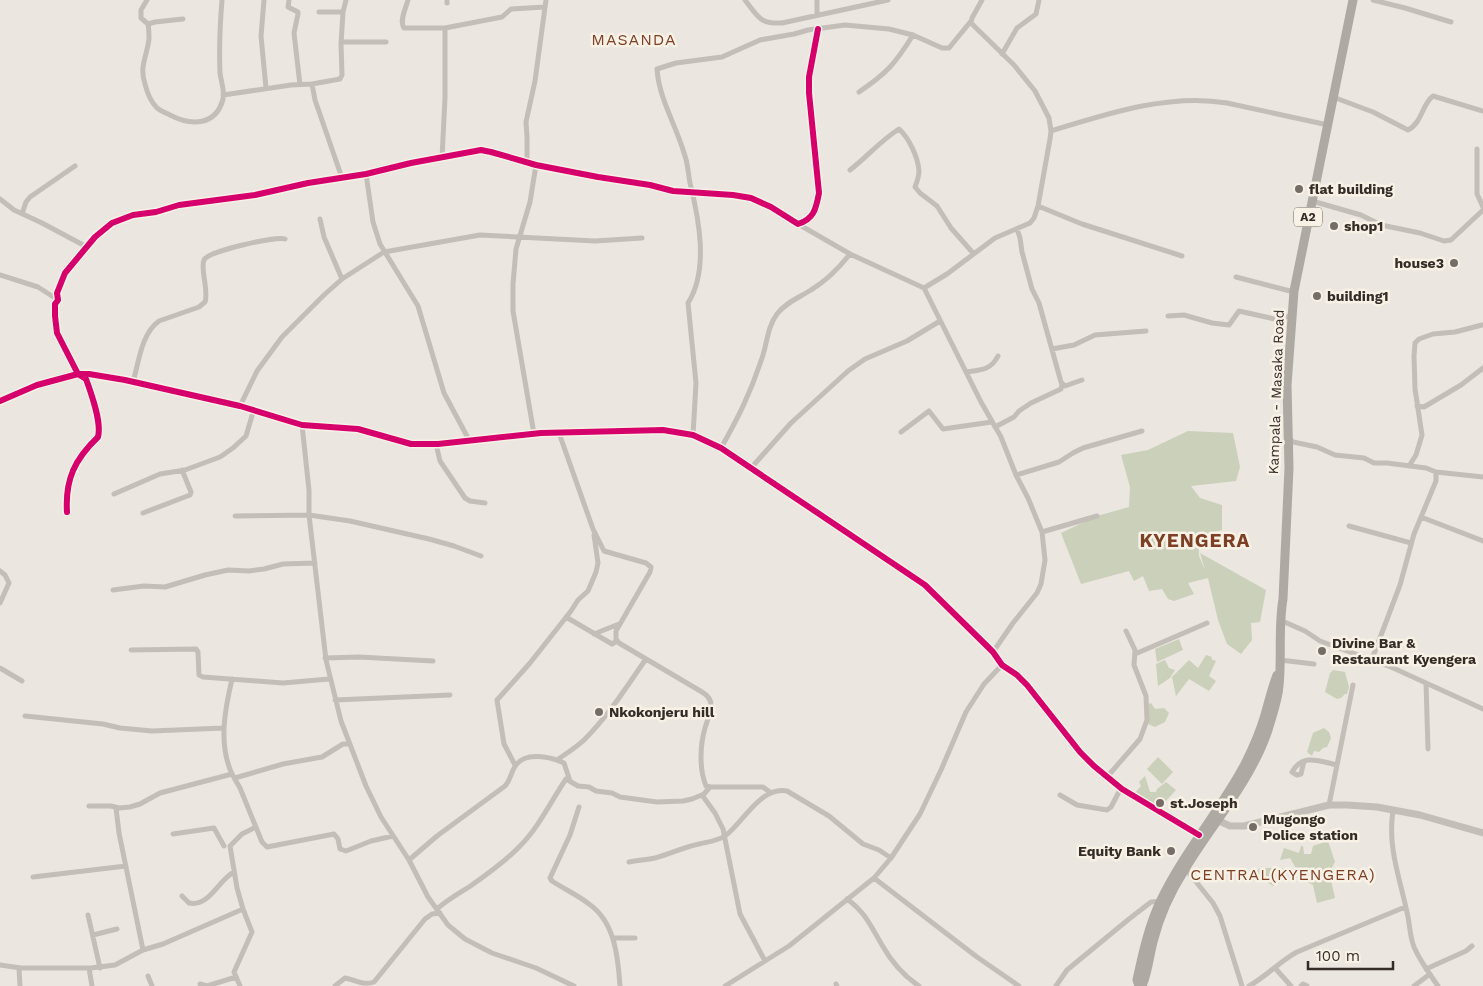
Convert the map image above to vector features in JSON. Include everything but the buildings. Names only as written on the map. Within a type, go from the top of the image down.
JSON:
[{"type":"highway","name":"Kampala - Masaka Road","points":[[1164,902],[1261,748],[1279,687],[1280,619],[1283,599],[1288,468],[1287,386],[1291,315],[1352,0]]},
{"type":"highway","name":"Kampala - Masaka Road","points":[[1140,986],[1146,978],[1153,940],[1164,902],[1199,835],[1232,785],[1252,750],[1280,665]]},
{"type":"street","points":[[147,0],[142,10],[141,18],[148,24],[149,40],[142,67],[142,75],[148,92],[157,108],[185,122],[196,124],[204,121],[216,112],[222,101],[220,76],[222,0]]},
{"type":"street","points":[[264,0],[261,36],[266,88]]},
{"type":"street","points":[[289,0],[288,8],[298,12],[294,33],[300,85]]},
{"type":"street","points":[[223,95],[266,88],[337,81],[342,78],[341,42],[343,12],[346,0]]},
{"type":"street","points":[[408,0],[402,21],[404,28],[445,28],[502,17],[511,9],[544,7]]},
{"type":"street","points":[[527,163],[526,122],[536,73],[546,0]]},
{"type":"street","points":[[745,0],[758,17],[770,23],[782,23],[888,0]]},
{"type":"street","points":[[817,0],[817,14]]},
{"type":"street","points":[[693,435],[696,384],[688,303],[693,296],[701,248],[685,154],[661,93],[657,69],[676,63],[722,57],[760,40],[844,25],[889,29],[913,35],[942,48],[949,48],[971,21],[982,0]]},
{"type":"street","points":[[1002,54],[1017,28],[1036,14],[1039,0]]},
{"type":"street","points":[[1373,0],[1452,22]]},
{"type":"street","points":[[319,12],[343,12]]},
{"type":"street","points":[[148,24],[183,19]]},
{"type":"street","points":[[924,288],[947,274],[995,238],[1030,223],[1038,206],[1051,131],[1049,118],[1034,91],[1017,69],[971,21]]},
{"type":"street","points":[[442,158],[445,98],[445,28]]},
{"type":"street","points":[[798,224],[811,218],[817,206],[818,193],[809,76],[818,29]]},
{"type":"street","points":[[859,92],[881,77],[895,63],[913,35]]},
{"type":"street","points":[[341,42],[386,42]]},
{"type":"street","points":[[312,84],[315,100],[342,178]]},
{"type":"street","points":[[1332,97],[1376,114],[1408,130],[1413,128],[1432,96],[1483,111]]},
{"type":"street","points":[[1051,131],[1141,106],[1184,99],[1220,102],[1328,125]]},
{"type":"street","points":[[850,170],[861,162],[880,142],[898,129],[904,134],[915,156],[919,171],[916,187],[920,193],[937,206],[951,228],[973,253]]},
{"type":"street","points":[[1312,201],[1361,215],[1381,225],[1420,233],[1444,242],[1451,240],[1483,208],[1477,194],[1477,149]]},
{"type":"street","points":[[67,512],[68,485],[72,469],[98,436],[99,432],[94,405],[85,377],[78,374],[57,333],[55,304],[58,300],[57,293],[65,273],[106,226],[133,214],[156,212],[189,203],[255,195],[481,150],[527,163],[598,178],[627,180],[673,191],[751,198],[771,207],[850,254],[924,288],[1006,449],[1042,532],[1045,560],[1041,584],[1034,598],[1013,622],[994,652]]},
{"type":"street","points":[[534,434],[513,311],[516,249],[531,196],[536,165]]},
{"type":"street","points":[[22,214],[30,197],[75,166]]},
{"type":"street","points":[[366,174],[373,222],[384,252],[418,306],[444,392],[470,440]]},
{"type":"street","points":[[0,199],[22,214],[87,247]]},
{"type":"street","points":[[1038,206],[1082,224],[1182,256]]},
{"type":"street","points":[[320,219],[324,236],[342,279]]},
{"type":"street","points":[[901,432],[929,411],[943,429],[993,425],[1014,417],[1019,411],[1032,403],[1061,389],[1062,384],[1039,303],[1032,289],[1017,229]]},
{"type":"street","points":[[240,406],[269,353],[297,322],[342,279],[384,252],[480,235],[595,241],[642,238]]},
{"type":"street","points":[[134,382],[145,340],[154,325],[159,321],[199,307],[205,302],[203,263],[207,256],[259,242],[278,238],[285,239]]},
{"type":"street","points":[[721,448],[746,403],[763,356],[771,326],[777,314],[834,273],[850,254]]},
{"type":"street","points":[[0,275],[42,288],[58,300]]},
{"type":"street","points":[[1236,277],[1294,292]]},
{"type":"street","points":[[1168,316],[1184,316],[1212,323],[1229,324],[1239,311],[1279,320],[1291,315]]},
{"type":"street","points":[[751,468],[791,424],[848,371],[865,359],[907,341],[940,321]]},
{"type":"street","points":[[1409,466],[1416,456],[1422,435],[1414,372],[1415,343],[1419,339],[1434,334],[1482,326]]},
{"type":"street","points":[[1052,349],[1074,345],[1095,335],[1146,331]]},
{"type":"street","points":[[966,372],[986,369],[994,364],[998,356]]},
{"type":"street","points":[[1417,406],[1424,407],[1483,368]]},
{"type":"street","points":[[0,401],[37,385],[78,374],[134,382],[254,409],[302,425],[358,429],[403,443],[436,444],[534,434],[663,430],[693,435],[721,448],[925,584],[994,652],[1002,665],[1026,685],[1080,752],[1107,777],[1121,788],[1199,835]]},
{"type":"street","points":[[1062,384],[1066,386],[1082,380]]},
{"type":"street","points":[[114,494],[160,474],[182,470],[220,457],[234,448],[246,436],[254,409]]},
{"type":"street","points":[[302,425],[309,490],[309,516],[325,658],[329,679],[349,744],[366,786],[428,897],[456,932],[475,945],[498,956],[557,977],[574,986]]},
{"type":"street","points":[[1016,475],[1059,462],[1083,448],[1142,431]]},
{"type":"street","points":[[559,433],[593,529],[604,551],[646,563],[651,567],[650,572],[620,624],[615,636],[617,641],[706,694],[710,701],[701,753],[706,786],[763,787],[771,793]]},
{"type":"street","points":[[1288,437],[1294,442],[1317,447],[1335,455],[1364,458],[1374,463],[1426,468],[1436,472],[1483,477]]},
{"type":"street","points":[[436,444],[440,461],[465,498],[470,501],[485,503]]},
{"type":"street","points":[[143,513],[190,495],[191,492],[182,470]]},
{"type":"street","points":[[1372,659],[1400,585],[1411,543],[1436,480],[1436,472]]},
{"type":"street","points":[[235,516],[309,516],[350,521],[402,532],[454,546],[481,556]]},
{"type":"street","points":[[1042,532],[1097,516]]},
{"type":"street","points":[[1421,517],[1483,541]]},
{"type":"street","points":[[1349,526],[1411,543]]},
{"type":"street","points":[[515,765],[504,744],[497,700],[530,663],[578,600],[588,591],[598,563],[593,529]]},
{"type":"street","points":[[113,590],[144,586],[165,587],[205,574],[228,570],[249,571],[283,564],[315,563]]},
{"type":"street","points":[[0,571],[6,575],[9,583],[0,603]]},
{"type":"street","points":[[566,617],[612,644],[617,641]]},
{"type":"street","points":[[1280,619],[1305,631],[1320,641],[1372,659],[1483,709]]},
{"type":"street","points":[[1135,654],[1207,623]]},
{"type":"street","points":[[594,634],[620,624]]},
{"type":"street","points":[[1107,777],[1140,739],[1146,720],[1146,696],[1134,665],[1135,650],[1126,631]]},
{"type":"street","points":[[131,650],[196,649],[198,652],[200,676],[283,683],[329,679]]},
{"type":"street","points":[[325,658],[359,656],[433,661]]},
{"type":"street","points":[[557,760],[578,746],[596,728],[608,714],[646,659]]},
{"type":"street","points":[[1280,665],[1314,664]]},
{"type":"street","points":[[725,986],[789,946],[874,878],[891,858],[920,814],[942,770],[966,712],[984,684],[1002,665]]},
{"type":"street","points":[[0,668],[22,681]]},
{"type":"street","points":[[232,679],[227,698],[224,728],[229,767],[264,845],[269,848],[334,834],[338,838],[340,849],[346,851],[371,841],[393,836]]},
{"type":"street","points":[[1426,683],[1428,749]]},
{"type":"street","points":[[1329,804],[1353,685]]},
{"type":"street","points":[[335,700],[450,695]]},
{"type":"street","points":[[25,716],[104,724],[152,732],[224,728]]},
{"type":"street","points":[[89,806],[130,807],[140,804],[160,793],[283,764],[322,757],[343,744],[349,744]]},
{"type":"street","points":[[408,860],[505,786],[515,765],[523,758],[530,756],[557,760],[564,763],[570,781]]},
{"type":"street","points":[[1304,760],[1337,765]]},
{"type":"street","points":[[335,986],[345,978],[368,985],[374,982],[425,919],[438,911],[446,901],[468,888],[520,846],[536,826],[566,778],[578,786],[589,787],[596,791],[612,793],[620,797],[657,802],[683,801],[702,795],[710,787]]},
{"type":"street","points":[[1060,795],[1077,805],[1107,810],[1111,808],[1121,788]]},
{"type":"street","points":[[629,862],[655,858],[698,844],[718,840],[726,836],[751,809],[771,793],[779,790],[787,791],[829,816],[863,844],[879,850],[891,858]]},
{"type":"street","points":[[702,795],[715,812],[726,836],[740,914],[765,961]]},
{"type":"street","points":[[1217,820],[1230,826],[1244,826],[1329,804],[1366,806],[1420,815],[1483,833]]},
{"type":"street","points":[[579,806],[570,836],[550,878],[590,904],[606,920],[613,938],[620,986]]},
{"type":"street","points":[[116,808],[143,950]]},
{"type":"street","points":[[1393,811],[1391,835],[1410,937],[1418,956],[1438,986]]},
{"type":"street","points":[[240,986],[234,972],[235,966],[252,932],[243,909],[230,846],[242,834],[256,827]]},
{"type":"street","points":[[173,834],[214,828],[224,846]]},
{"type":"street","points":[[33,877],[126,866]]},
{"type":"street","points":[[1185,868],[1213,903],[1220,916],[1242,986]]},
{"type":"street","points":[[182,896],[189,903],[198,903],[212,893],[225,878],[234,872]]},
{"type":"street","points":[[874,878],[977,957],[1019,986]]},
{"type":"street","points":[[847,899],[857,906],[870,922],[883,946],[898,967],[919,986]]},
{"type":"street","points":[[1056,986],[1067,970],[1129,919],[1151,902],[1164,902]]},
{"type":"street","points":[[1250,986],[1275,968],[1285,958],[1405,907]]},
{"type":"street","points":[[0,966],[19,968],[100,968],[115,964],[143,950],[162,944],[243,909]]},
{"type":"street","points":[[88,915],[100,968]]},
{"type":"street","points":[[93,935],[118,928]]},
{"type":"street","points":[[613,938],[635,938]]},
{"type":"street","points":[[1426,969],[1466,951],[1472,946]]},
{"type":"street","points":[[19,968],[20,986]]},
{"type":"street","points":[[89,968],[92,986]]},
{"type":"street","points":[[1275,968],[1291,986]]},
{"type":"street","points":[[1414,986],[1430,974]]},
{"type":"street","points":[[148,976],[152,986]]},
{"type":"street","points":[[200,984],[207,986],[236,977]]},
{"type":"street","points":[[732,981],[736,986]]},
{"type":"street","points":[[1301,986],[1303,984],[1307,986]]},
{"type":"green space","points":[[1188,431],[1233,433],[1240,467],[1236,481],[1191,486],[1200,498],[1222,505],[1222,530],[1198,536],[1199,556],[1205,570],[1200,553],[1266,590],[1260,622],[1251,623],[1252,640],[1241,654],[1227,644],[1218,620],[1208,578],[1188,583],[1194,594],[1174,601],[1168,599],[1162,589],[1149,591],[1143,576],[1134,581],[1129,571],[1081,584],[1061,533],[1097,516],[1129,507],[1130,487],[1121,455],[1148,450]]},
{"type":"green space","points":[[1179,639],[1183,650],[1157,662],[1155,649]]},
{"type":"green space","points":[[1206,655],[1216,661],[1209,676],[1216,681],[1209,691],[1189,679],[1176,696],[1172,677],[1189,660],[1198,668]]},
{"type":"green space","points":[[1165,660],[1169,668],[1175,670],[1170,678],[1158,686],[1156,664]]},
{"type":"green space","points":[[1333,670],[1345,672],[1349,687],[1347,694],[1337,699],[1325,692],[1330,673]]},
{"type":"green space","points":[[1151,703],[1155,709],[1164,708],[1169,713],[1165,722],[1155,727],[1148,724],[1149,704]]},
{"type":"green space","points":[[1324,728],[1329,732],[1331,738],[1327,747],[1319,752],[1314,751],[1312,756],[1307,752],[1313,733]]},
{"type":"green space","points":[[1158,757],[1173,772],[1162,784],[1147,769]]},
{"type":"green space","points":[[1145,776],[1150,792],[1156,792],[1166,782],[1176,790],[1162,805],[1155,804],[1153,806],[1134,794],[1141,786],[1139,782]]},
{"type":"green space","points":[[1328,841],[1335,862],[1329,872],[1335,898],[1317,903],[1313,885],[1305,881],[1304,873],[1297,870],[1290,858],[1280,860],[1284,848],[1299,853],[1301,846],[1303,846],[1304,854],[1311,854],[1313,846]]},
{"type":"green space","points":[[1260,868],[1285,868],[1285,879],[1273,886],[1254,873]]},
{"type":"cycle path","points":[[67,512],[68,489],[73,470],[83,453],[98,437],[99,424],[86,379],[78,374],[57,333],[55,304],[58,300],[57,293],[65,273],[95,237],[112,223],[133,215],[156,212],[179,205],[255,195],[481,150],[536,165],[650,185],[673,191],[751,198],[771,207],[798,224],[811,216],[817,204],[819,193],[809,93],[809,77],[818,29]]},
{"type":"cycle path","points":[[0,401],[37,385],[78,374],[89,374],[125,380],[240,406],[302,425],[358,429],[411,444],[438,444],[541,433],[663,430],[693,435],[721,448],[925,585],[993,652],[1002,665],[1017,675],[1027,685],[1080,752],[1094,766],[1122,789],[1199,835]]},
{"type":"place","name":"flat building","points":[[1299,189]]},
{"type":"place","name":"shop1","points":[[1334,226]]},
{"type":"place","name":"house3","points":[[1454,263]]},
{"type":"place","name":"building1","points":[[1317,296]]},
{"type":"place","name":"Divine Bar & Restaurant Kyengera","points":[[1322,651]]},
{"type":"place","name":"Nkokonjeru hill","points":[[599,712]]},
{"type":"place","name":"st.Joseph","points":[[1160,803]]},
{"type":"place","name":"Mugongo Police station","points":[[1253,827]]},
{"type":"place","name":"Equity Bank","points":[[1171,851]]},
{"type":"district","name":"MASANDA","points":[[634,39]]},
{"type":"district","name":"KYENGERA","points":[[1195,540]]},
{"type":"district","name":"CENTRAL(KYENGERA)","points":[[1283,874]]}]
